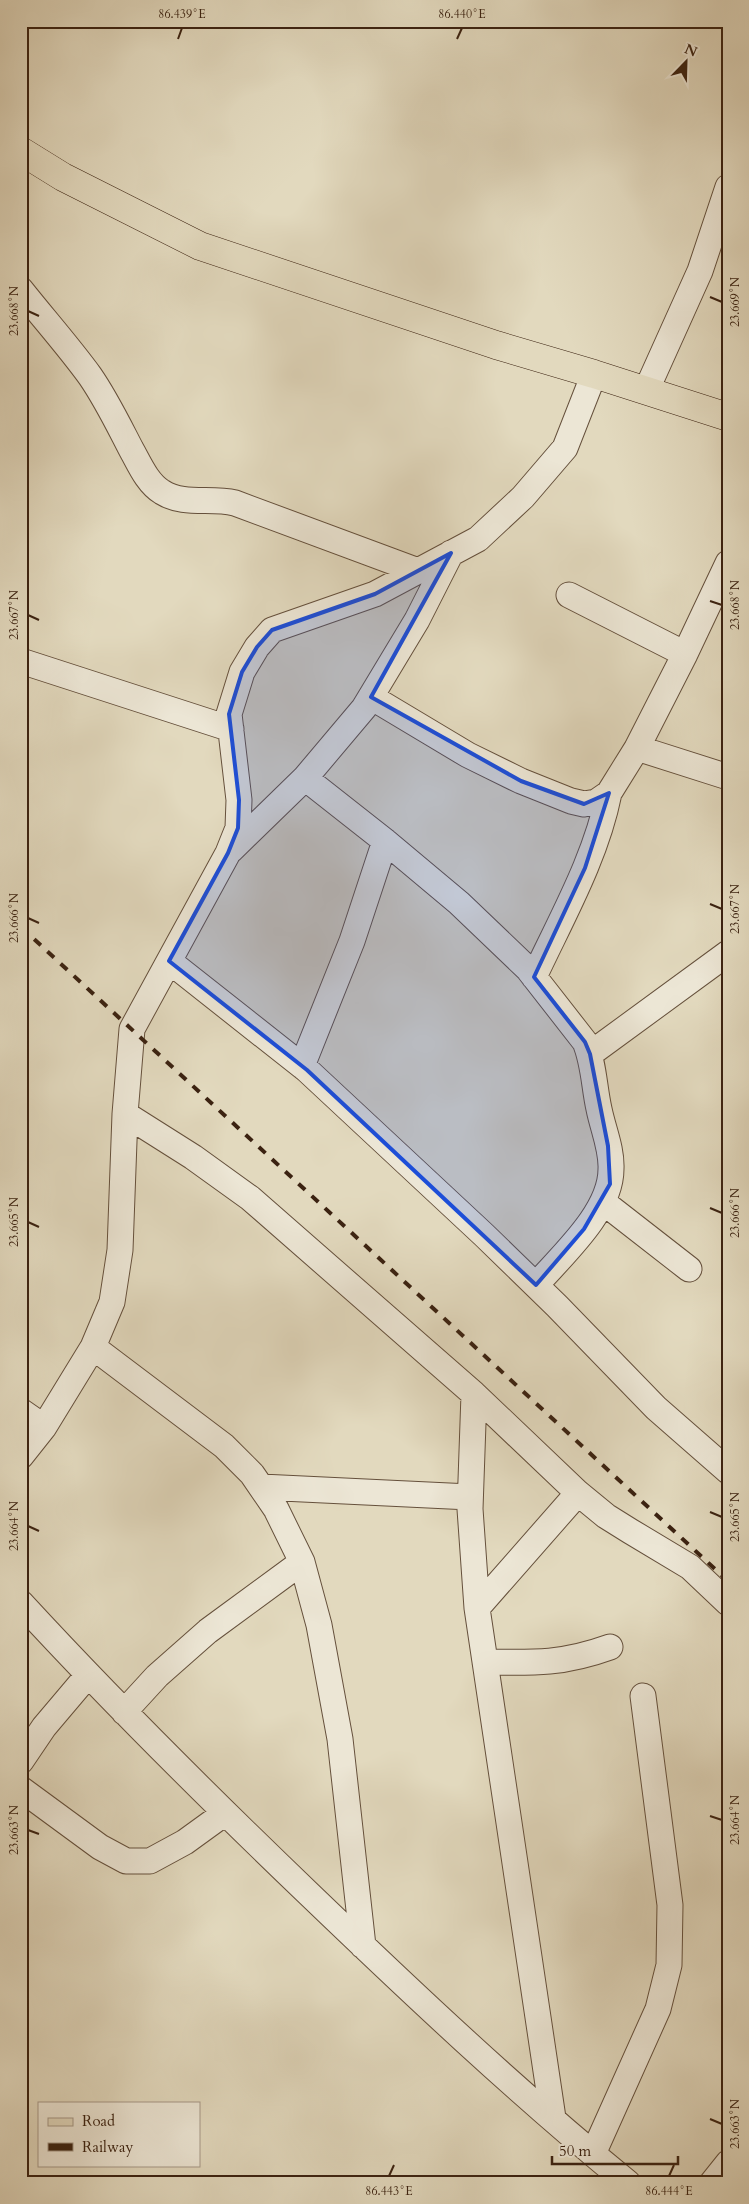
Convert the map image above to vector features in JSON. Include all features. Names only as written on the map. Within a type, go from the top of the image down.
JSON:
[{"type":"main road","points":[[21,151],[63,177],[200,246],[496,345],[728,417]]},
{"type":"street","points":[[646,391],[700,271],[728,186]]},
{"type":"street","points":[[21,290],[90,376],[107,402],[144,472],[159,490],[183,500],[220,499],[235,503],[418,571]]},
{"type":"street","points":[[21,1456],[44,1427],[93,1347],[112,1302],[120,1250],[125,1114],[132,1029],[228,853],[238,828],[239,800],[229,714],[242,672],[257,647],[272,630],[375,594],[478,539],[523,497],[565,448],[594,374]]},
{"type":"street","points":[[228,853],[305,778],[371,697],[417,620],[451,553]]},
{"type":"street","points":[[534,976],[588,861],[601,828],[609,793],[637,748],[685,654],[719,604],[728,563]]},
{"type":"street","points":[[570,595],[685,654]]},
{"type":"street","points":[[21,661],[231,730]]},
{"type":"street","points":[[371,697],[468,755],[521,781],[584,804],[596,802],[609,793]]},
{"type":"street","points":[[637,748],[728,777]]},
{"type":"street","points":[[305,778],[460,903],[534,976],[586,1042],[612,1168],[610,1184],[603,1202],[584,1229],[536,1285]]},
{"type":"street","points":[[302,1066],[352,941],[385,841]]},
{"type":"street","points":[[590,1054],[728,953]]},
{"type":"street","points":[[169,961],[302,1066],[536,1285],[656,1408],[728,1471]]},
{"type":"street","points":[[125,1114],[193,1156],[250,1198],[474,1394],[578,1493],[622,1526],[690,1566],[728,1603]]},
{"type":"street","points":[[603,1202],[689,1268]]},
{"type":"street","points":[[93,1347],[224,1446],[252,1474],[276,1509],[302,1562],[319,1625],[340,1739],[363,1946]]},
{"type":"street","points":[[474,1394],[470,1497],[477,1608],[552,2118]]},
{"type":"street","points":[[21,1411],[44,1427]]},
{"type":"street","points":[[261,1487],[470,1497]]},
{"type":"street","points":[[477,1608],[578,1493]]},
{"type":"street","points":[[124,1712],[157,1676],[208,1631],[302,1562]]},
{"type":"street","points":[[21,1603],[124,1712],[225,1813],[400,1982],[552,2118],[628,2183]]},
{"type":"street","points":[[485,1662],[546,1663],[569,1660],[610,1647]]},
{"type":"street","points":[[21,1761],[44,1727],[88,1675]]},
{"type":"street","points":[[593,2154],[658,2009],[670,1965],[670,1905],[642,1696]]},
{"type":"street","points":[[21,1789],[100,1847],[126,1861],[150,1861],[185,1842],[225,1813]]},
{"type":"street","points":[[712,2183],[728,2163]]},
{"type":"highlighted area","points":[[451,553],[371,697],[521,781],[584,804],[609,793],[585,868],[534,977],[585,1042],[590,1054],[608,1146],[610,1184],[584,1229],[536,1285],[307,1070],[169,961],[228,853],[238,828],[239,800],[229,714],[242,672],[257,647],[272,630],[375,594]]},
{"type":"railway","points":[[21,927],[728,1581]]}]
